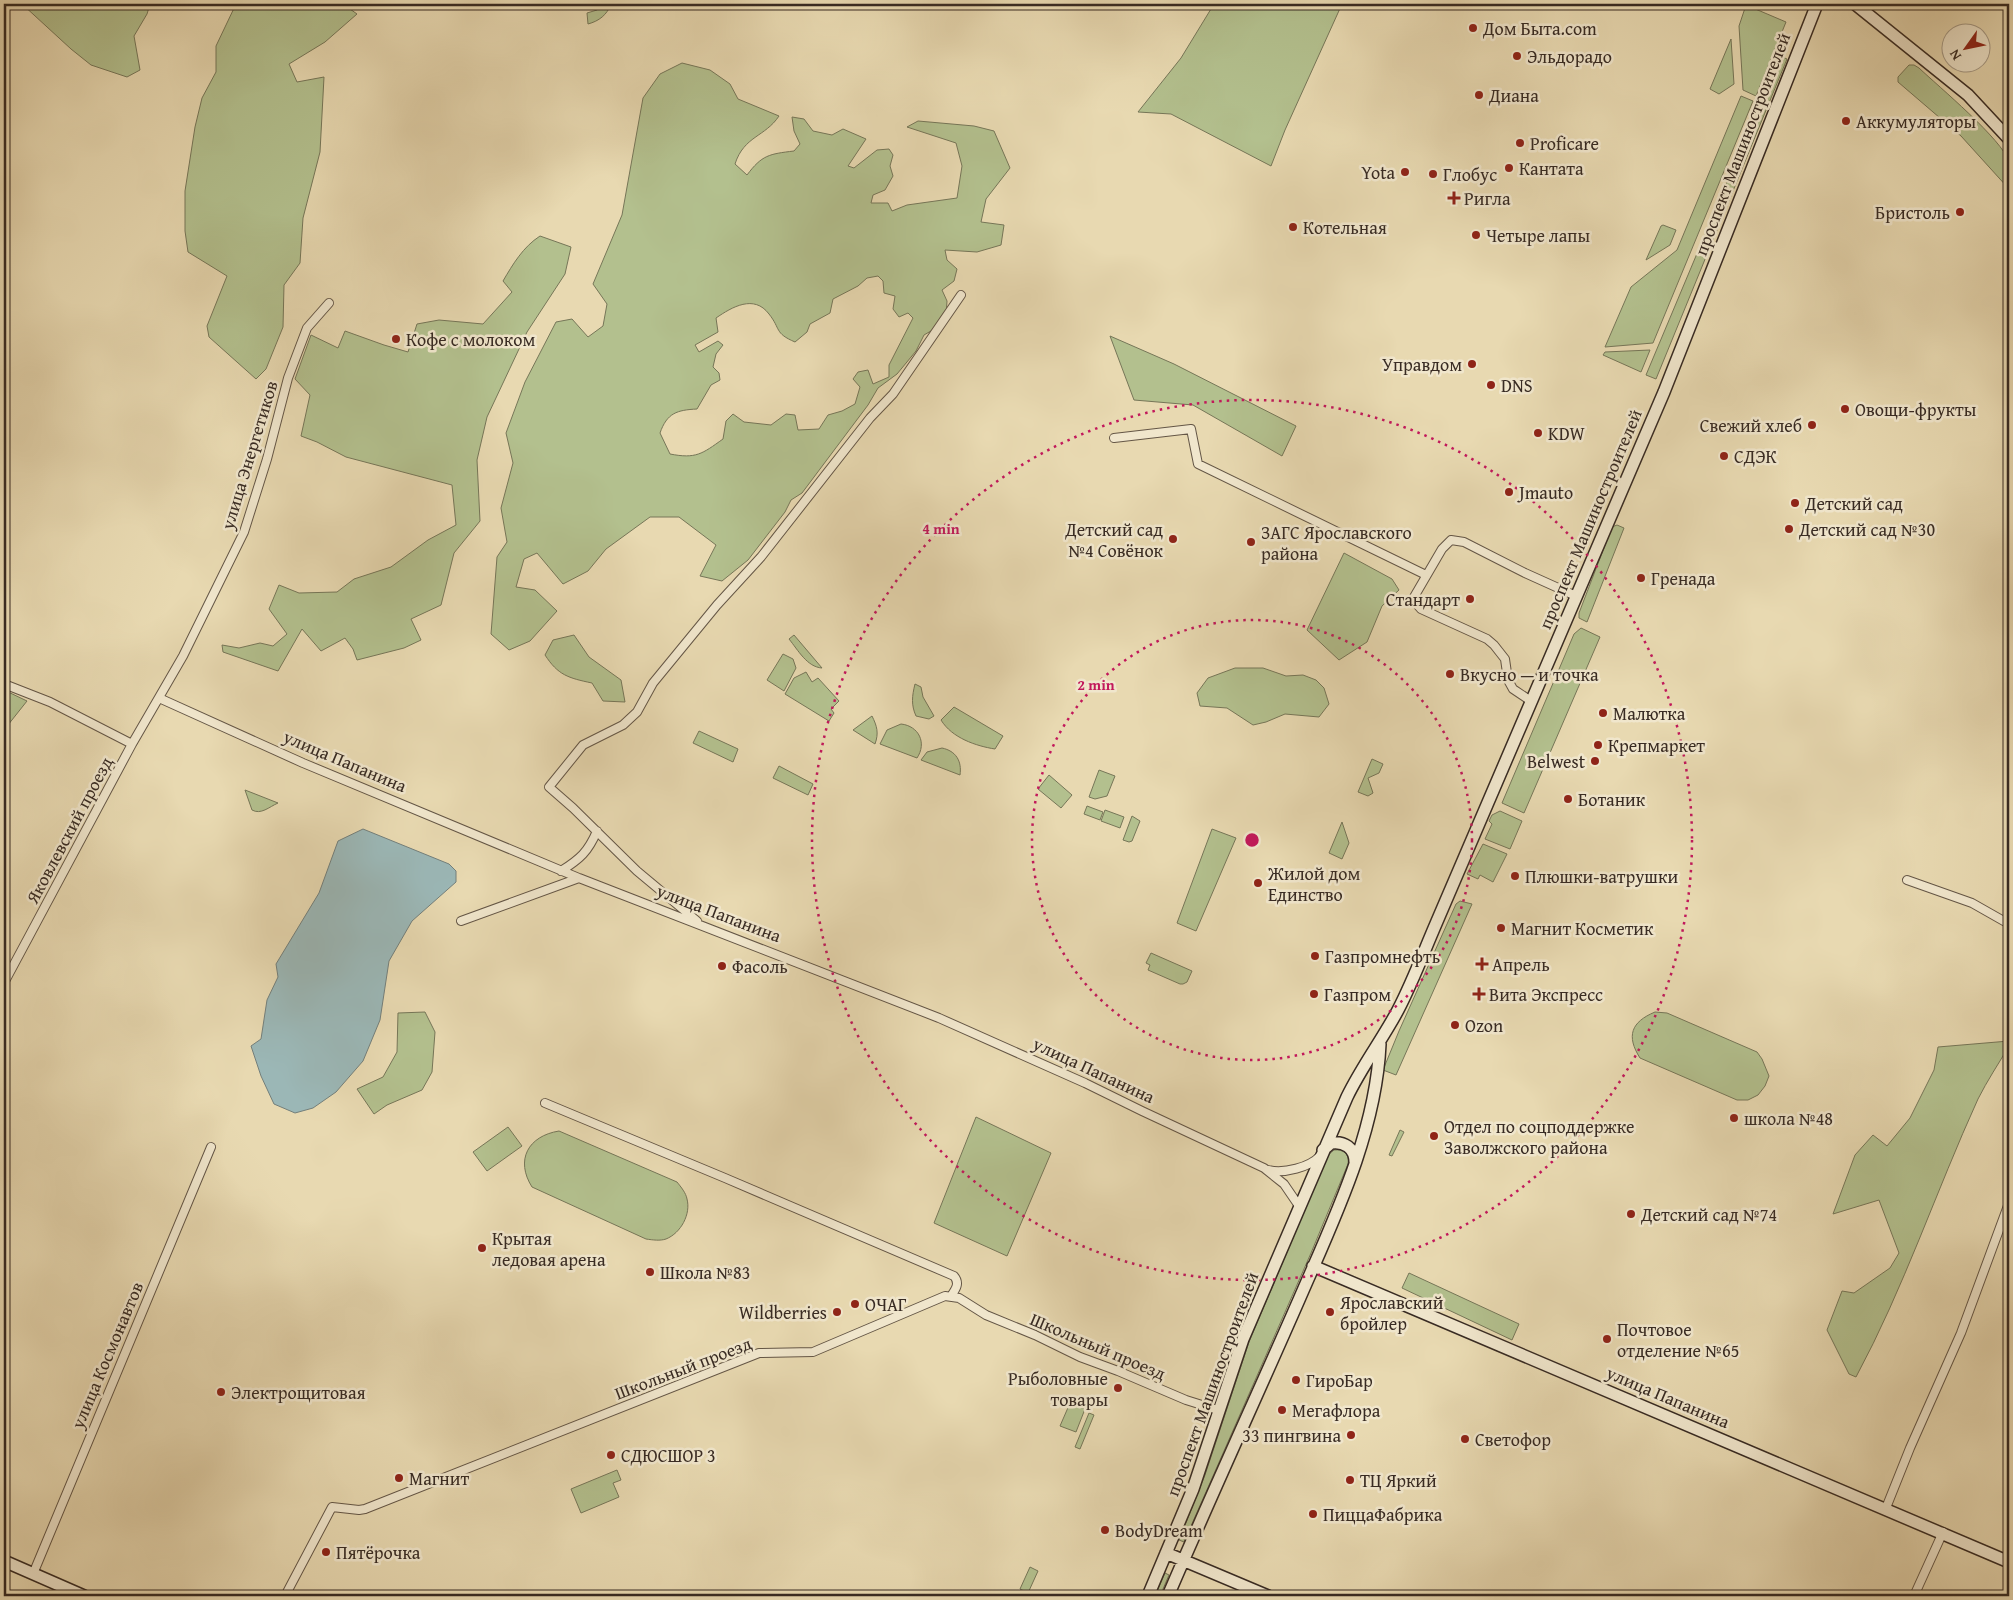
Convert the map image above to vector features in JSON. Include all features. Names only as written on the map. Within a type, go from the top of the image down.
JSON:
[{"type":"street","name":"проспект Машиностроителей","points":[[1148,1596],[1199,1473],[1218,1410],[1243,1339],[1321,1155],[1360,1071],[1399,1009],[1664,392],[1817,4]]},
{"type":"street","points":[[1855,4],[1968,95],[2009,139]]},
{"type":"street","points":[[702,925],[637,871],[549,787],[583,745],[623,725],[636,712],[653,683],[717,606],[761,557],[870,418],[892,394],[961,295]]},
{"type":"street","name":"улица Энергетиков","points":[[132,744],[201,622],[244,532],[268,459],[288,378],[307,328],[329,303]]},
{"type":"street","points":[[1114,438],[1191,429],[1198,464],[1426,575]]},
{"type":"street","points":[[1531,700],[1513,689],[1508,680],[1505,659],[1494,645],[1487,639],[1417,605],[1414,597],[1442,549],[1451,540],[1464,542],[1576,596]]},
{"type":"street","points":[[4,684],[50,702],[132,744]]},
{"type":"street","name":"улица Папанина","points":[[159,698],[303,764],[561,871],[939,1018],[1085,1083],[1142,1112],[1264,1168],[1277,1171],[1305,1165],[1321,1155]]},
{"type":"street","name":"Яковлевский проезд","points":[[4,983],[132,744]]},
{"type":"street","points":[[561,871],[581,858],[591,846],[597,832]]},
{"type":"street","points":[[462,921],[579,878]]},
{"type":"street","points":[[1906,880],[1972,903],[2009,924]]},
{"type":"street","name":"проспект Машиностроителей","points":[[1168,1596],[1313,1266],[1354,1166],[1376,1084],[1380,1042]]},
{"type":"street","points":[[545,1103],[954,1276],[957,1284],[951,1296]]},
{"type":"street","points":[[1321,1155],[1324,1149],[1331,1144],[1345,1144],[1352,1149],[1355,1155],[1354,1166]]},
{"type":"street","name":"улица Космонавтов","points":[[33,1574],[211,1147]]},
{"type":"street","name":"улица Папанина","points":[[1264,1168],[1284,1184],[1299,1206]]},
{"type":"street","points":[[1886,1508],[1910,1448],[1961,1333],[2009,1204]]},
{"type":"street","name":"улица Папанина","points":[[1313,1266],[1943,1532],[2009,1562]]},
{"type":"street","name":"Школьный проезд","points":[[285,1596],[332,1507],[365,1509],[760,1353],[813,1352],[936,1300],[951,1296],[959,1298],[986,1315],[1080,1357],[1186,1400],[1218,1410]]},
{"type":"street","points":[[1199,1473],[1217,1483]]},
{"type":"street","points":[[1914,1596],[1943,1532]]},
{"type":"street","points":[[1166,1553],[1268,1596]]},
{"type":"street","points":[[4,1561],[84,1596]]},
{"type":"green space","points":[[22,4],[150,4],[147,14],[134,36],[140,70],[127,77],[91,65]]},
{"type":"green space","points":[[236,4],[343,4],[357,14],[325,42],[289,64],[297,82],[324,77],[320,152],[303,218],[300,263],[284,285],[283,327],[266,369],[256,379],[209,337],[207,326],[227,276],[188,252],[185,231],[185,191],[195,127],[202,98],[216,72],[216,46]]},
{"type":"green space","points":[[604,4],[611,4],[605,14],[588,24],[587,13],[597,10]]},
{"type":"green space","points":[[1214,4],[1342,4],[1285,130],[1271,166],[1171,114],[1138,112],[1181,58]]},
{"type":"green space","points":[[1746,5],[1786,22],[1756,96],[1743,90],[1739,26]]},
{"type":"green space","points":[[1731,39],[1734,84],[1719,94],[1710,89]]},
{"type":"green space","points":[[1780,56],[1787,59],[1656,379],[1646,375]]},
{"type":"green space","points":[[682,63],[710,70],[730,84],[738,99],[779,116],[749,142],[739,155],[735,164],[747,175],[762,159],[778,153],[794,151],[800,144],[794,131],[792,117],[804,119],[813,131],[832,135],[843,129],[866,139],[848,166],[854,168],[877,150],[889,149],[893,155],[890,166],[893,176],[885,190],[873,195],[871,203],[888,203],[892,211],[907,205],[957,198],[962,166],[956,143],[907,127],[918,121],[974,126],[994,131],[1010,168],[986,199],[981,222],[1004,225],[1001,245],[977,252],[945,250],[947,260],[957,269],[954,281],[942,290],[947,301],[946,316],[936,328],[924,335],[916,351],[897,374],[878,388],[868,405],[802,493],[791,500],[785,512],[748,560],[722,581],[700,576],[716,545],[679,517],[650,517],[606,549],[588,571],[563,584],[537,553],[524,559],[516,587],[535,590],[557,611],[530,641],[509,650],[491,634],[497,557],[507,542],[501,508],[513,463],[506,433],[525,382],[556,322],[572,319],[588,337],[603,326],[607,304],[593,284],[622,215],[643,98],[660,74]],"holes":[[[878,276],[883,281],[884,293],[895,296],[893,309],[899,317],[908,313],[913,318],[889,365],[889,377],[873,384],[868,370],[858,372],[853,379],[860,387],[855,404],[842,411],[828,415],[819,429],[798,430],[795,415],[786,414],[771,425],[744,422],[733,414],[726,421],[723,439],[704,452],[686,456],[670,454],[660,433],[666,421],[678,412],[697,409],[711,385],[720,380],[719,373],[713,367],[716,354],[723,345],[718,341],[699,352],[695,345],[718,332],[716,318],[743,304],[757,305],[769,314],[784,336],[795,342],[807,332],[810,324],[830,313],[833,299],[858,286],[867,278]]]},
{"type":"green space","points":[[1909,65],[1919,68],[1983,127],[2004,152],[2009,162],[2009,189],[1961,136],[1898,82],[1898,77]]},
{"type":"green space","points":[[1741,96],[1753,101],[1653,343],[1605,347],[1631,287],[1677,250]]},
{"type":"green space","points":[[1661,226],[1676,230],[1670,245],[1646,260]]},
{"type":"green space","points":[[540,236],[571,247],[565,274],[527,332],[487,417],[477,460],[480,521],[454,553],[441,605],[411,619],[421,640],[404,648],[357,660],[353,649],[345,638],[321,651],[302,629],[278,671],[223,652],[222,645],[239,648],[260,643],[273,646],[287,634],[269,609],[279,585],[299,593],[337,592],[354,579],[391,567],[428,540],[456,525],[452,485],[346,457],[301,436],[310,395],[295,379],[311,335],[338,348],[345,331],[408,352],[417,324],[439,320],[483,324],[512,292],[503,281],[511,268],[523,251]]},
{"type":"green space","points":[[1110,336],[1174,364],[1296,426],[1282,456],[1193,405],[1134,400]]},
{"type":"green space","points":[[1650,350],[1641,372],[1603,355],[1605,352]]},
{"type":"green space","points":[[1617,525],[1624,528],[1587,622],[1579,618],[1579,613],[1612,527]]},
{"type":"green space","points":[[1344,553],[1392,579],[1399,590],[1382,606],[1367,642],[1339,660],[1307,630]]},
{"type":"green space","points":[[1581,628],[1600,637],[1524,813],[1502,803],[1574,634]]},
{"type":"green space","points":[[574,635],[589,657],[621,680],[625,702],[603,701],[592,683],[564,675],[550,662],[545,655],[553,640]]},
{"type":"green space","points":[[794,635],[822,668],[812,665],[803,657],[789,639]]},
{"type":"green space","points":[[783,654],[793,659],[796,668],[784,691],[767,680]]},
{"type":"green space","points":[[1235,668],[1263,668],[1286,676],[1303,675],[1316,680],[1324,688],[1329,704],[1319,717],[1285,714],[1253,725],[1227,708],[1200,706],[1197,693],[1208,678]]},
{"type":"green space","points":[[806,672],[812,682],[818,678],[839,701],[831,709],[834,713],[829,721],[785,694],[794,678]]},
{"type":"green space","points":[[915,684],[921,687],[923,697],[934,716],[929,719],[916,716],[912,700]]},
{"type":"green space","points":[[4,690],[27,701],[4,730]]},
{"type":"green space","points":[[954,707],[1003,736],[995,749],[980,746],[951,732],[941,720]]},
{"type":"green space","points":[[872,716],[877,730],[875,744],[853,730]]},
{"type":"green space","points":[[901,724],[912,728],[920,736],[921,747],[917,758],[880,744],[887,730]]},
{"type":"green space","points":[[699,731],[738,749],[733,762],[693,743]]},
{"type":"green space","points":[[942,748],[947,749],[957,757],[960,765],[960,775],[921,760],[927,752]]},
{"type":"green space","points":[[1372,759],[1383,764],[1379,773],[1368,778],[1373,793],[1368,796],[1358,792]]},
{"type":"green space","points":[[779,766],[813,784],[808,795],[773,778]]},
{"type":"green space","points":[[1099,770],[1115,776],[1107,796],[1095,799],[1089,797]]},
{"type":"green space","points":[[1049,775],[1072,795],[1061,808],[1038,789]]},
{"type":"green space","points":[[245,790],[278,803],[259,812],[252,810]]},
{"type":"green space","points":[[1087,806],[1103,812],[1100,820],[1084,814]]},
{"type":"green space","points":[[1105,810],[1124,817],[1120,828],[1101,821]]},
{"type":"green space","points":[[1500,811],[1522,821],[1510,849],[1485,839],[1492,824],[1489,821],[1492,815]]},
{"type":"green space","points":[[1132,816],[1140,821],[1132,841],[1129,842],[1123,840]]},
{"type":"green space","points":[[1342,822],[1349,843],[1342,859],[1329,853]]},
{"type":"green space","points":[[1212,829],[1236,838],[1196,931],[1177,923]]},
{"type":"green space","points":[[1483,844],[1507,854],[1493,882],[1480,875],[1478,879],[1467,874]]},
{"type":"green space","points":[[1460,901],[1472,904],[1396,1075],[1383,1070],[1456,904]]},
{"type":"green space","points":[[1151,953],[1192,971],[1187,982],[1180,984],[1148,970],[1150,965],[1146,963]]},
{"type":"green space","points":[[425,1012],[435,1032],[432,1072],[422,1090],[387,1105],[374,1114],[357,1089],[383,1077],[397,1052],[398,1013]]},
{"type":"green space","points":[[1655,1012],[1667,1013],[1757,1052],[1769,1076],[1765,1086],[1758,1095],[1748,1100],[1737,1100],[1640,1058],[1633,1043],[1633,1030],[1641,1020]]},
{"type":"green space","points":[[2009,1041],[2009,1046],[1978,1099],[1905,1274],[1873,1343],[1856,1377],[1849,1374],[1827,1330],[1842,1291],[1854,1293],[1890,1268],[1899,1253],[1879,1200],[1833,1214],[1855,1155],[1873,1135],[1887,1146],[1910,1118],[1934,1070],[1938,1047]]},
{"type":"green space","points":[[976,1117],[1051,1153],[1007,1256],[934,1223]]},
{"type":"green space","points":[[508,1127],[522,1146],[487,1171],[473,1152]]},
{"type":"green space","points":[[1400,1130],[1404,1132],[1392,1156],[1389,1155]]},
{"type":"green space","points":[[559,1131],[677,1182],[686,1195],[688,1205],[686,1217],[680,1228],[666,1239],[646,1239],[532,1187],[525,1168],[527,1151],[539,1138]]},
{"type":"green space","points":[[1334,1150],[1340,1150],[1347,1155],[1348,1164],[1184,1542],[1179,1540],[1205,1475],[1249,1342],[1328,1155]]},
{"type":"green space","points":[[1409,1273],[1519,1324],[1512,1340],[1402,1288]]},
{"type":"green space","points":[[1070,1403],[1085,1409],[1076,1432],[1060,1426]]},
{"type":"green space","points":[[1089,1413],[1094,1415],[1080,1449],[1075,1447]]},
{"type":"green space","points":[[617,1470],[621,1480],[613,1483],[619,1497],[581,1513],[571,1489]]},
{"type":"green space","points":[[1030,1567],[1038,1571],[1028,1593],[1020,1589]]},
{"type":"green space","points":[[1165,1573],[1169,1575],[1160,1596],[1155,1596]]},
{"type":"water","points":[[363,829],[449,864],[456,871],[456,882],[412,921],[389,961],[380,1020],[363,1061],[336,1092],[313,1108],[295,1113],[274,1104],[261,1076],[251,1046],[261,1039],[267,1000],[278,977],[276,964],[319,893],[338,841]]},
{"type":"place","name":"Дом Быта.com","points":[[1473,28]]},
{"type":"place","name":"Эльдорадо","points":[[1517,56]]},
{"type":"place","name":"Диана","points":[[1479,95]]},
{"type":"place","name":"Аккумуляторы","points":[[1846,121]]},
{"type":"place","name":"Proficare","points":[[1520,143]]},
{"type":"place","name":"Кантата","points":[[1509,168]]},
{"type":"place","name":"Yota","points":[[1405,172]]},
{"type":"place","name":"Глобус","points":[[1433,174]]},
{"type":"place","name":"Ригла","points":[[1454,198]]},
{"type":"place","name":"Бристоль","points":[[1960,212]]},
{"type":"place","name":"Котельная","points":[[1293,227]]},
{"type":"place","name":"Четыре лапы","points":[[1476,235]]},
{"type":"place","name":"Кофе с молоком","points":[[396,339]]},
{"type":"place","name":"Управдом","points":[[1472,364]]},
{"type":"place","name":"DNS","points":[[1491,385]]},
{"type":"place","name":"Овощи-фрукты","points":[[1845,409]]},
{"type":"place","name":"Свежий хлеб","points":[[1812,425]]},
{"type":"place","name":"KDW","points":[[1538,433]]},
{"type":"place","name":"СДЭК","points":[[1724,456]]},
{"type":"place","name":"Jmauto","points":[[1509,492]]},
{"type":"place","name":"Детский сад","points":[[1795,503]]},
{"type":"place","name":"Детский сад №30","points":[[1789,529]]},
{"type":"place","name":"Детский сад №4 Совёнок","points":[[1173,539]]},
{"type":"place","name":"ЗАГС Ярославского района","points":[[1251,542]]},
{"type":"place","name":"Гренада","points":[[1641,578]]},
{"type":"place","name":"Стандарт","points":[[1470,599]]},
{"type":"place","name":"Вкусно — и точка","points":[[1450,674]]},
{"type":"place","name":"Малютка","points":[[1603,713]]},
{"type":"place","name":"Крепмаркет","points":[[1598,745]]},
{"type":"place","name":"Belwest","points":[[1595,761]]},
{"type":"place","name":"Ботаник","points":[[1568,799]]},
{"type":"place","name":"Плюшки-ватрушки","points":[[1515,876]]},
{"type":"place","name":"Жилой дом Единство","points":[[1258,883]]},
{"type":"place","name":"Магнит Косметик","points":[[1501,928]]},
{"type":"place","name":"Газпромнефть","points":[[1315,956]]},
{"type":"place","name":"Апрель","points":[[1482,964]]},
{"type":"place","name":"Фасоль","points":[[722,966]]},
{"type":"place","name":"Газпром","points":[[1314,994]]},
{"type":"place","name":"Вита Экспресс","points":[[1479,994]]},
{"type":"place","name":"Ozon","points":[[1455,1025]]},
{"type":"place","name":"школа №48","points":[[1734,1118]]},
{"type":"place","name":"Отдел по соцподдержке Заволжского района","points":[[1434,1136]]},
{"type":"place","name":"Детский сад №74","points":[[1631,1214]]},
{"type":"place","name":"Крытая ледовая арена","points":[[482,1248]]},
{"type":"place","name":"Школа №83","points":[[650,1272]]},
{"type":"place","name":"ОЧАГ","points":[[855,1304]]},
{"type":"place","name":"Wildberries","points":[[837,1312]]},
{"type":"place","name":"Ярославский бройлер","points":[[1330,1312]]},
{"type":"place","name":"Почтовое отделение №65","points":[[1607,1339]]},
{"type":"place","name":"ГироБар","points":[[1296,1380]]},
{"type":"place","name":"Рыболовные товары","points":[[1118,1388]]},
{"type":"place","name":"Электрощитовая","points":[[221,1392]]},
{"type":"place","name":"Мегафлора","points":[[1282,1410]]},
{"type":"place","name":"33 пингвина","points":[[1351,1435]]},
{"type":"place","name":"Светофор","points":[[1465,1439]]},
{"type":"place","name":"СДЮСШОР 3","points":[[611,1455]]},
{"type":"place","name":"Магнит","points":[[399,1478]]},
{"type":"place","name":"ТЦ Яркий","points":[[1350,1480]]},
{"type":"place","name":"ПиццаФабрика","points":[[1313,1514]]},
{"type":"place","name":"BodyDream","points":[[1105,1530]]},
{"type":"place","name":"Пятёрочка","points":[[326,1552]]}]
